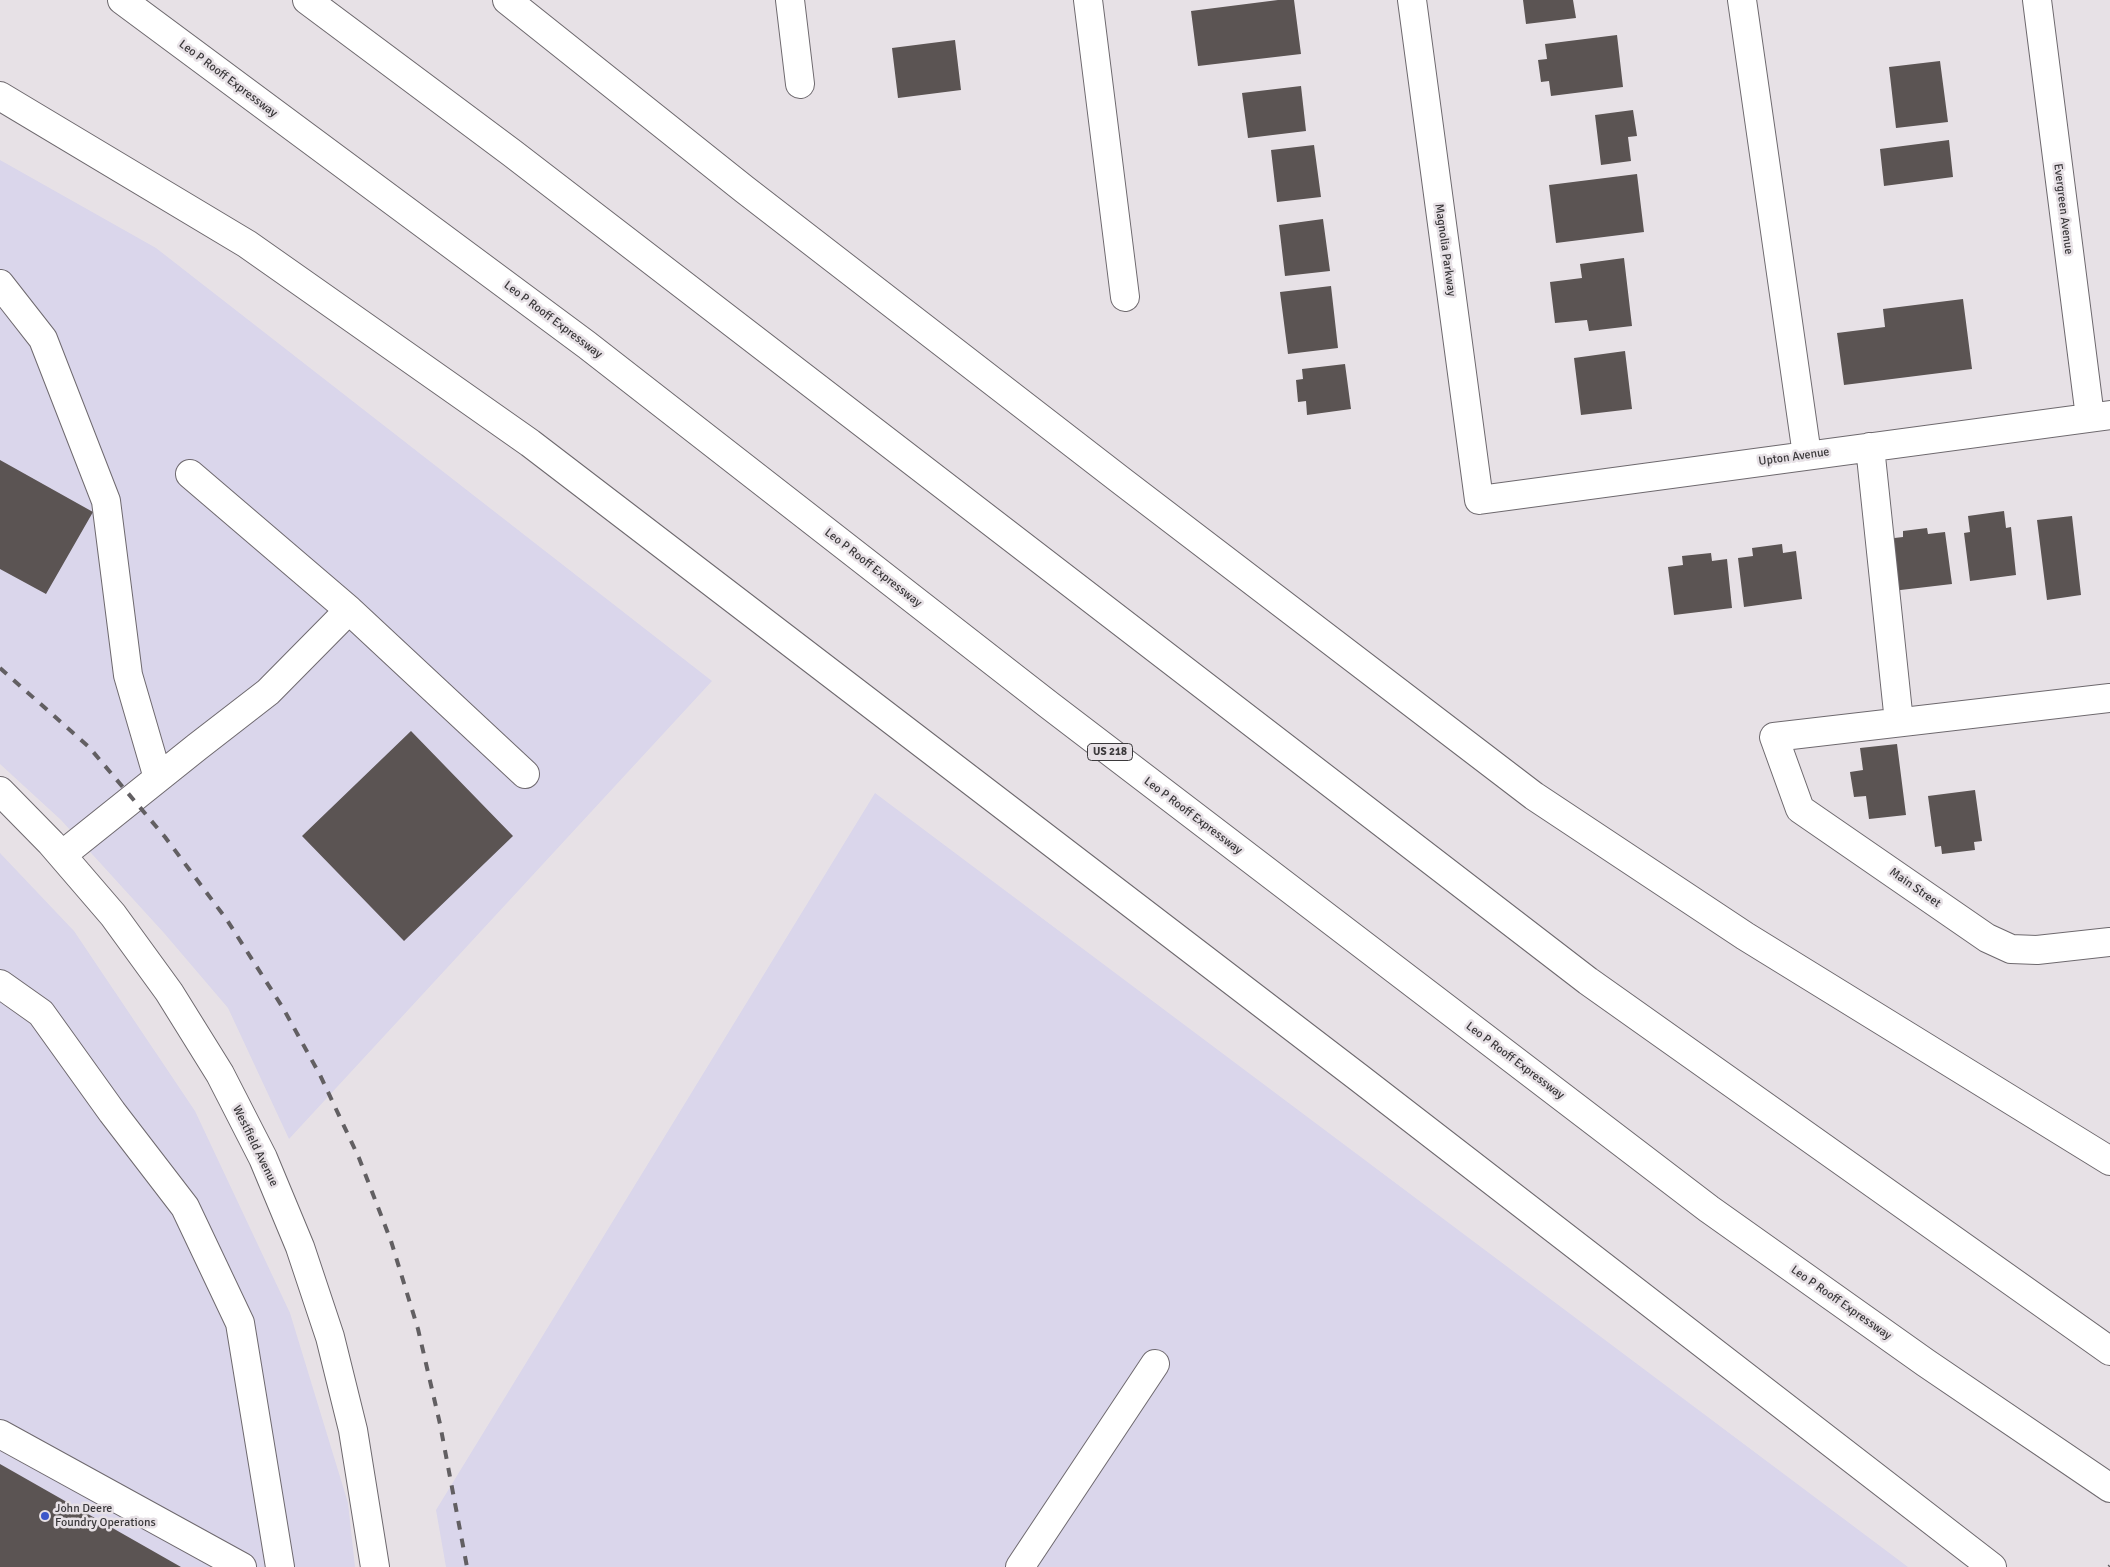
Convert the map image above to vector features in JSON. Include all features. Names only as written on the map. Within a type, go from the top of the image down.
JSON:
[{"type":"main road","name":"Leo P Rooff Expressway","points":[[122,0],[587,345],[1049,705],[1709,1209],[1926,1363],[2110,1488]]},
{"type":"main road","points":[[307,0],[512,153],[1588,980],[2110,1351]]},
{"type":"main road","points":[[507,0],[744,189],[1534,796],[1745,936],[2110,1161]]},
{"type":"main road","points":[[790,0],[800,84]]},
{"type":"main road","points":[[1088,0],[1125,297]]},
{"type":"main road","name":"Magnolia Parkway","points":[[1412,0],[1479,500]]},
{"type":"main road","points":[[1742,0],[1806,455]]},
{"type":"main road","name":"Evergreen Avenue","points":[[2037,0],[2100,416]]},
{"type":"main road","points":[[0,96],[247,244],[530,442],[1992,1567]]},
{"type":"main road","points":[[0,284],[44,339],[106,501],[128,675],[158,778]]},
{"type":"main road","name":"Upton Avenue","points":[[1479,500],[2100,416]]},
{"type":"main road","points":[[1870,447],[1899,722],[2110,698]]},
{"type":"main road","points":[[190,474],[349,610],[525,774]]},
{"type":"main road","points":[[62,856],[268,692],[349,610]]},
{"type":"main road","name":"Main Street","points":[[1899,722],[1774,737],[1800,809],[1987,938],[2011,949],[2037,950],[2110,942]]},
{"type":"main road","name":"Westfield Avenue","points":[[0,791],[62,856],[113,915],[169,992],[220,1074],[263,1158],[300,1246],[330,1337],[353,1430],[375,1567]]},
{"type":"main road","points":[[0,984],[41,1012],[112,1112],[185,1207],[240,1323],[280,1567]]},
{"type":"main road","points":[[1020,1567],[1155,1364]]},
{"type":"main road","points":[[0,1434],[242,1567]]},
{"type":"shaded area","points":[[0,160],[156,248],[712,681],[289,1139],[228,1008],[164,933],[61,820],[0,764]]},
{"type":"shaded area","points":[[875,793],[1908,1567],[446,1567],[436,1510]]},
{"type":"shaded area","points":[[0,853],[74,931],[195,1111],[290,1313],[348,1503],[355,1567],[0,1567]]},
{"type":"building","points":[[1278,0],[1294,0],[1301,54],[1198,66],[1191,11]]},
{"type":"building","points":[[1523,0],[1573,0],[1576,18],[1526,24]]},
{"type":"building","points":[[1617,35],[1623,87],[1551,96],[1549,81],[1541,82],[1538,60],[1547,59],[1545,44]]},
{"type":"building","points":[[955,40],[961,90],[898,98],[892,48]]},
{"type":"building","points":[[1940,61],[1948,122],[1896,128],[1889,67]]},
{"type":"building","points":[[1301,86],[1306,131],[1248,138],[1242,93]]},
{"type":"building","points":[[1633,110],[1637,136],[1628,137],[1631,161],[1601,165],[1595,115]]},
{"type":"building","points":[[1949,140],[1953,177],[1884,186],[1880,149]]},
{"type":"building","points":[[1314,145],[1321,197],[1277,202],[1271,150]]},
{"type":"building","points":[[1637,174],[1644,232],[1556,243],[1549,185]]},
{"type":"building","points":[[1323,219],[1330,271],[1285,276],[1279,225]]},
{"type":"building","points":[[1624,258],[1632,326],[1589,331],[1587,320],[1555,323],[1550,282],[1582,278],[1580,264]]},
{"type":"building","points":[[1331,286],[1338,348],[1288,354],[1280,292]]},
{"type":"building","points":[[1963,299],[1972,369],[1844,385],[1837,333],[1885,327],[1883,309]]},
{"type":"building","points":[[1625,351],[1632,409],[1581,415],[1574,358]]},
{"type":"building","points":[[1345,364],[1351,409],[1307,415],[1306,401],[1298,402],[1296,380],[1303,379],[1302,369]]},
{"type":"building","points":[[0,460],[93,512],[46,594],[0,569]]},
{"type":"building","points":[[2004,511],[2006,528],[2011,527],[2016,575],[1970,581],[1964,533],[1970,532],[1968,516]]},
{"type":"building","points":[[2072,516],[2081,595],[2047,600],[2037,520]]},
{"type":"building","points":[[1927,528],[1928,534],[1945,532],[1952,584],[1892,591],[1886,539],[1903,537],[1903,531]]},
{"type":"building","points":[[1782,544],[1783,553],[1796,551],[1802,599],[1744,607],[1738,558],[1753,556],[1752,548]]},
{"type":"building","points":[[1711,553],[1712,561],[1727,559],[1732,608],[1674,615],[1668,567],[1683,565],[1682,556]]},
{"type":"building","points":[[411,731],[513,836],[404,941],[302,836]]},
{"type":"building","points":[[1897,744],[1906,815],[1869,819],[1866,796],[1854,797],[1850,772],[1863,770],[1860,748]]},
{"type":"building","points":[[1975,790],[1982,841],[1974,842],[1975,850],[1942,854],[1941,846],[1935,847],[1928,796]]},
{"type":"building","name":"John Deere Foundry Operations","points":[[0,1464],[181,1567],[0,1567]]},
{"type":"railway","points":[[0,668],[89,747],[165,837],[227,920],[283,1008],[320,1075],[359,1158],[391,1241],[418,1329],[440,1424],[467,1567]]},
{"type":"place","name":"John Deere Foundry Operations","points":[[45,1516]]}]
